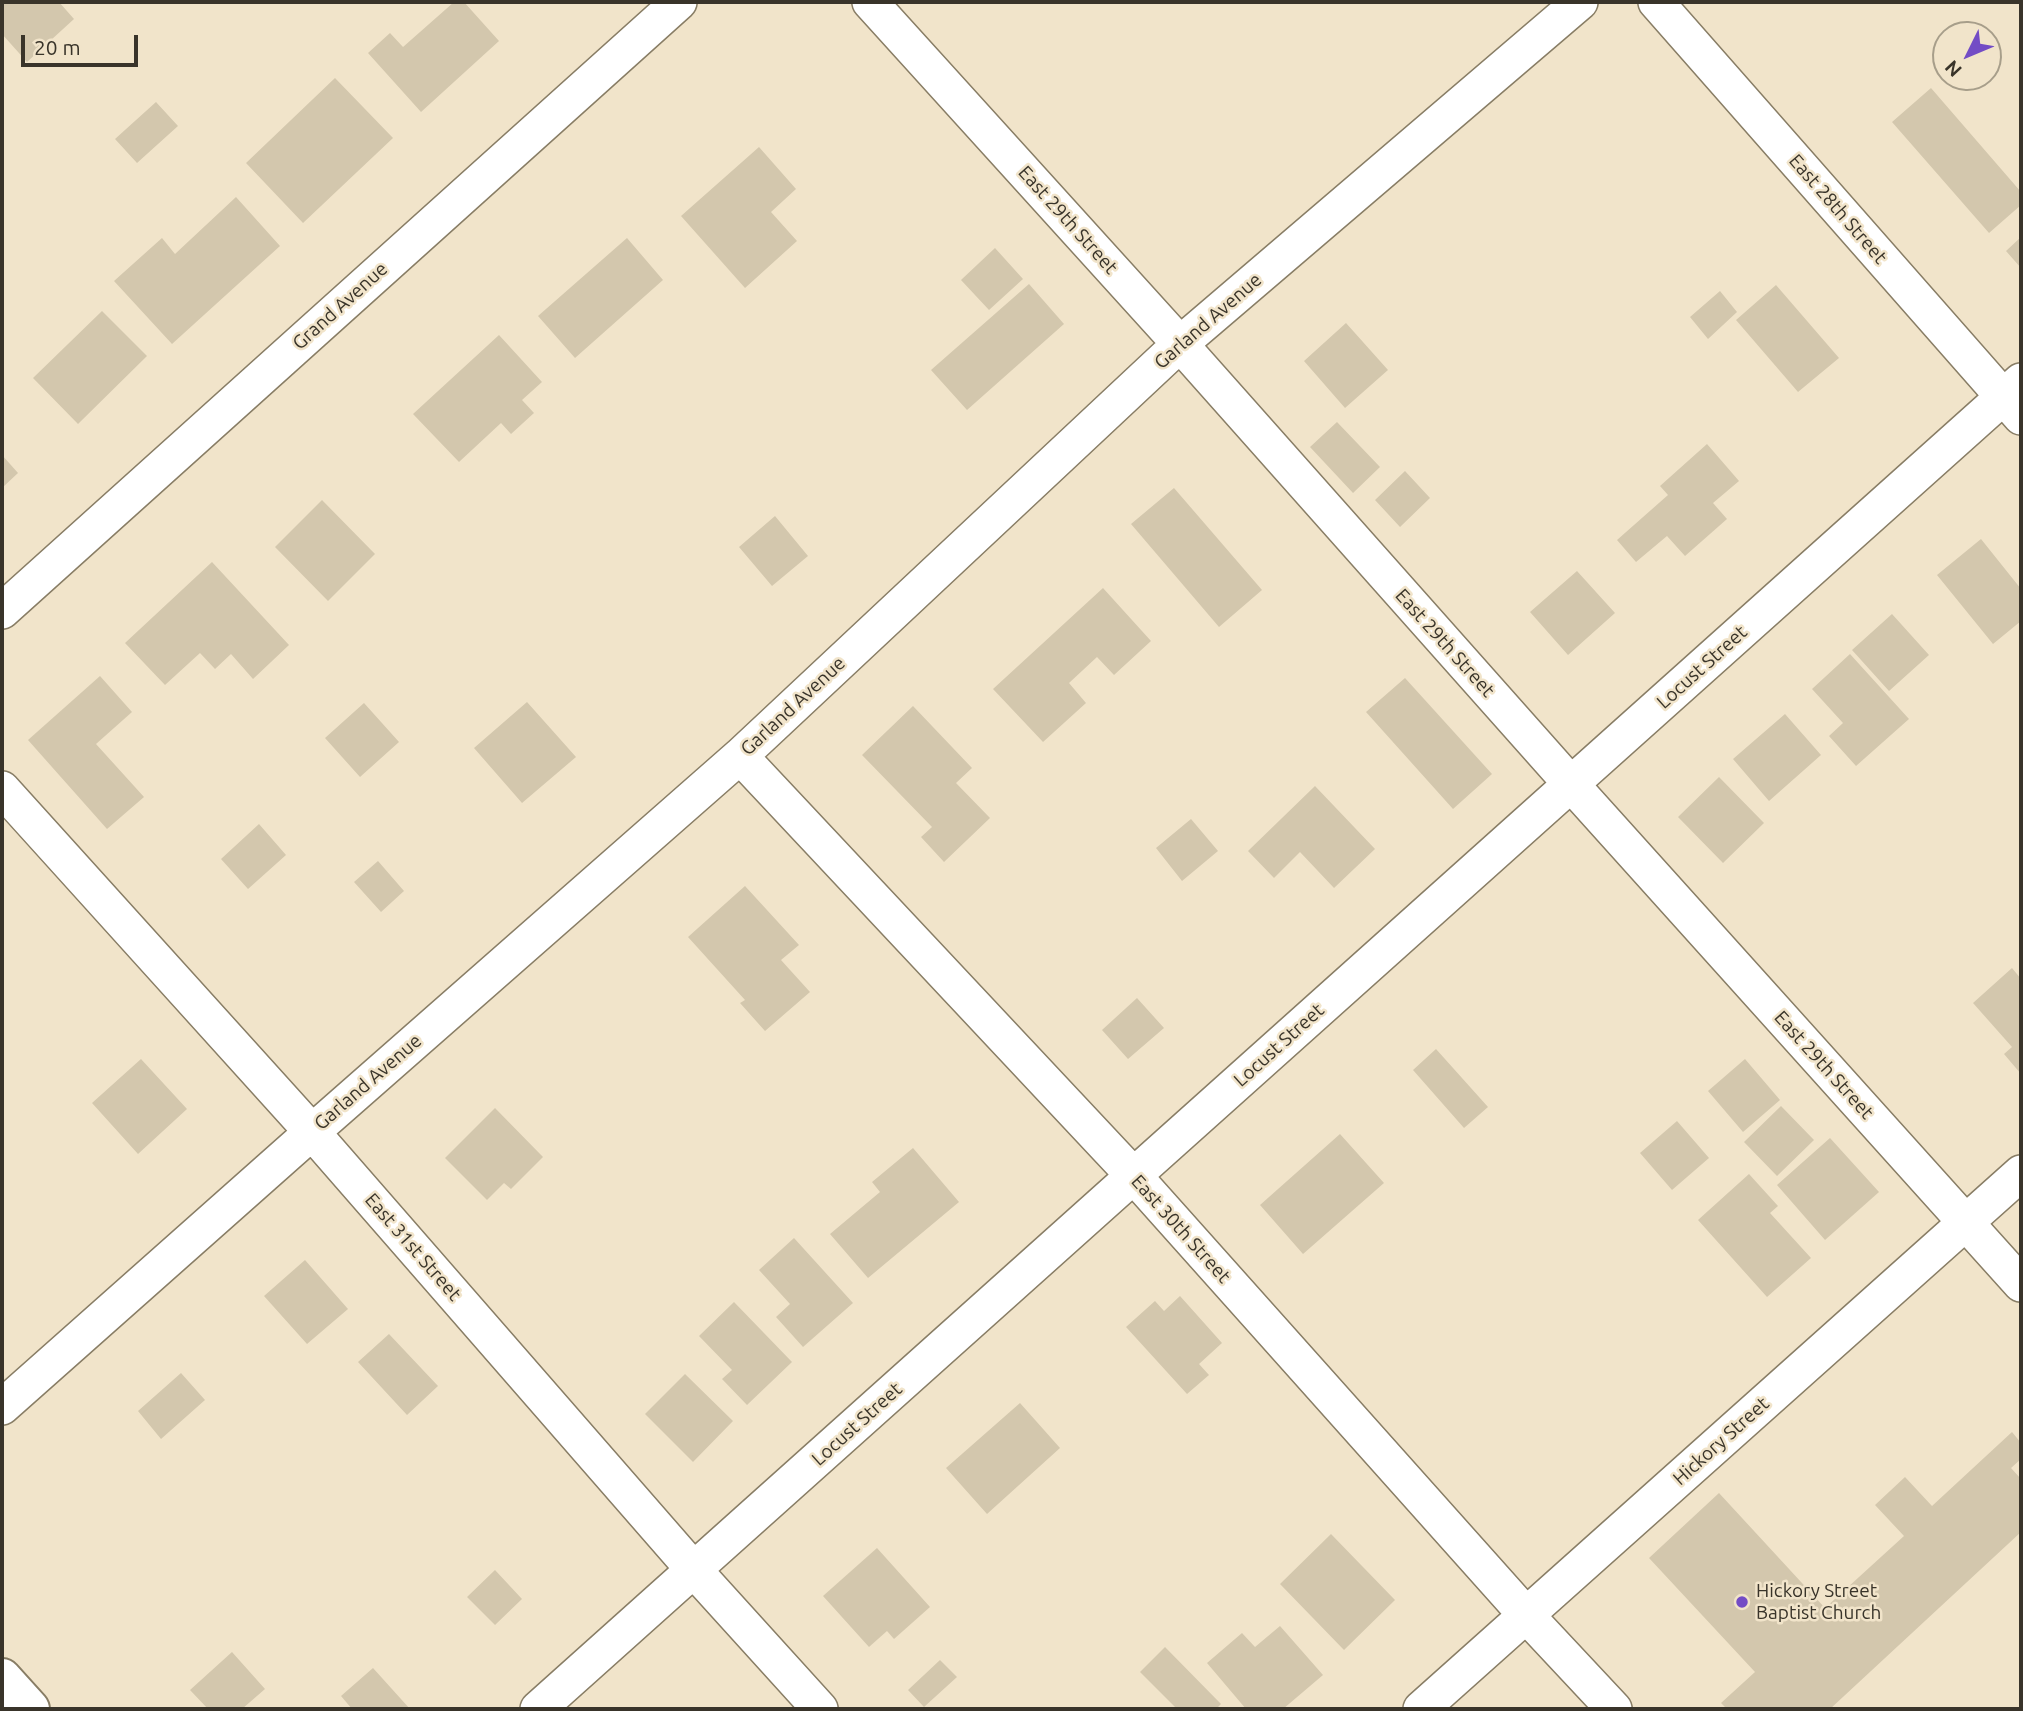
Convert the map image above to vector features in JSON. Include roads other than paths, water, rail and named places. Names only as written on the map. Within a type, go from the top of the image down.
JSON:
[{"type":"street","name":"Grand Avenue","points":[[2,611],[679,2]]},
{"type":"street","name":"East 29th Street","points":[[870,2],[1180,344],[1571,785],[2021,1284]]},
{"type":"street","name":"Garland Avenue","points":[[2,1408],[740,756],[1180,344],[1580,2]]},
{"type":"street","name":"East 28th Street","points":[[1656,2],[2015,399]]},
{"type":"street","name":"Locust Street","points":[[538,1709],[1571,785],[2015,399]]},
{"type":"street","name":"East 30th Street","points":[[740,756],[1134,1176],[1527,1616],[1614,1709]]},
{"type":"street","name":"East 31st Street","points":[[2,789],[312,1132],[694,1570],[820,1709]]},
{"type":"street","name":"Hickory Street","points":[[1421,1709],[2021,1173]]},
{"type":"street","points":[[2,1678],[30,1709]]},
{"type":"place","name":"Hickory Street Baptist Church","points":[[1742,1602]]}]
